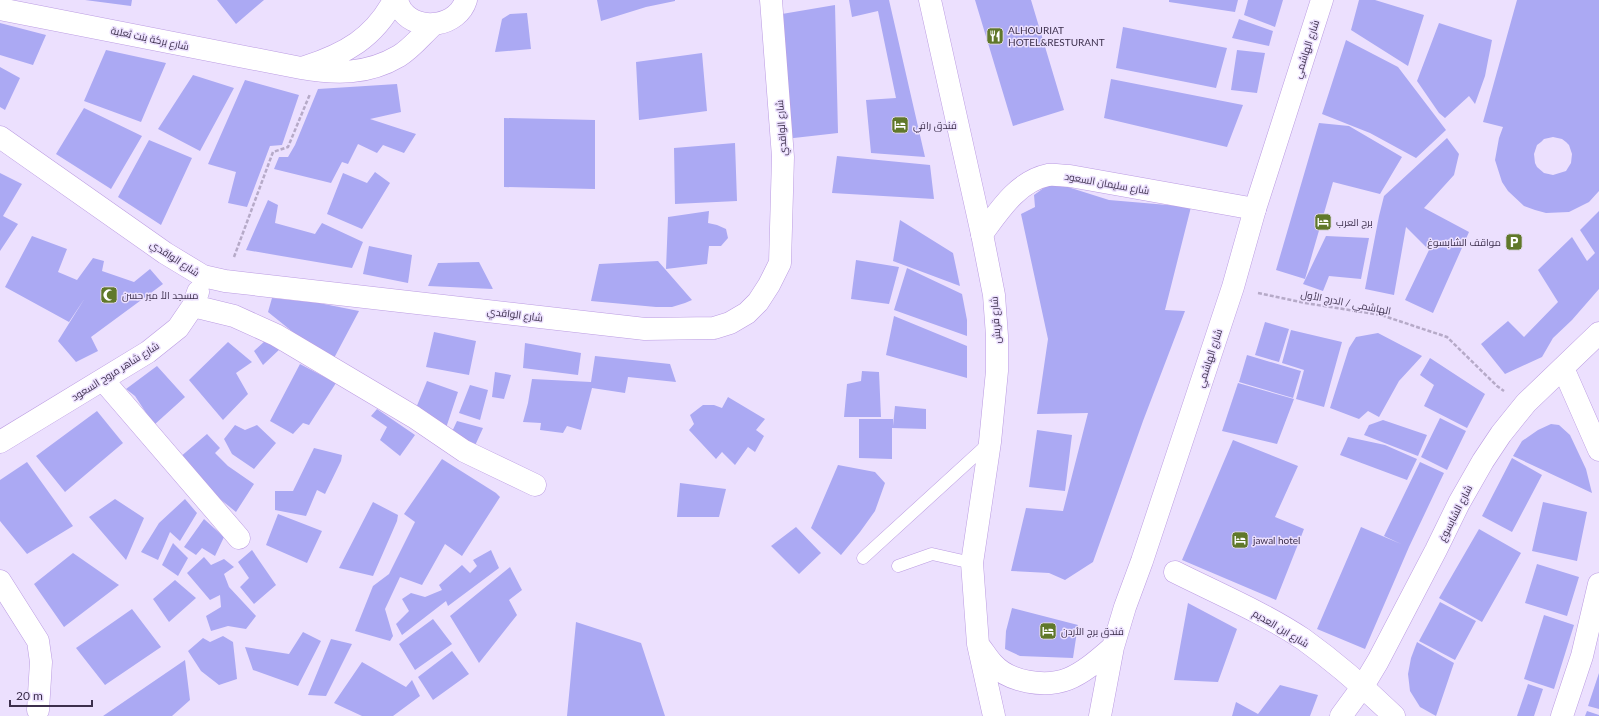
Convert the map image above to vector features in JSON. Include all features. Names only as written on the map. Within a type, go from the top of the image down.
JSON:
[{"type":"street","points":[[395,0],[403,12],[416,22],[433,25],[446,22],[457,14],[465,4],[466,0]]},
{"type":"street","name":"شارع بركة بنت ثعلبة","points":[[310,70],[331,59],[362,39],[386,15],[395,0]]},
{"type":"street","name":"شارع الواقدي","points":[[0,137],[165,252],[203,276],[225,281],[645,329],[714,328],[730,323],[747,313],[758,302],[769,285],[780,263],[783,157],[771,0]]},
{"type":"street","name":"شارع قريش","points":[[930,0],[982,234],[994,295],[997,336],[997,371],[990,442],[972,563],[978,644]]},
{"type":"street","name":"شارع الهاشمي","points":[[1100,716],[1113,647],[1233,287],[1255,209],[1322,0]]},
{"type":"street","name":"شارع بركة بنت ثعلبة","points":[[0,9],[310,70],[330,72],[353,72],[377,66],[399,56],[433,25]]},
{"type":"street","name":"شارع سليمان السعود","points":[[982,234],[1018,190],[1035,180],[1049,175],[1070,176],[1255,209]]},
{"type":"street","name":"شارع شاهر مروح السعود","points":[[0,442],[148,352],[178,328],[193,306],[203,276]]},
{"type":"street","points":[[193,306],[234,316],[276,335],[414,417],[464,451],[535,485]]},
{"type":"street","name":"شارع الشابسوغ","points":[[1341,716],[1363,686],[1401,618],[1459,504],[1483,461],[1501,434],[1526,403],[1599,333]]},
{"type":"street","points":[[1563,368],[1599,450]]},
{"type":"street","points":[[103,380],[239,538]]},
{"type":"street","name":"شارع ابن العديم","points":[[1175,572],[1276,623],[1303,639],[1363,686],[1394,716]]},
{"type":"street","points":[[0,581],[38,641],[41,662],[38,710]]},
{"type":"street","points":[[1562,716],[1582,656],[1599,584]]},
{"type":"street","points":[[978,644],[994,665],[1016,679],[1041,684],[1067,680],[1090,666],[1113,647]]},
{"type":"street","points":[[978,644],[994,716]]},
{"type":"lane","points":[[863,558],[990,442]]},
{"type":"lane","points":[[898,566],[932,554],[972,563]]},
{"type":"path","points":[[225,281],[273,152],[288,147],[310,70]]},
{"type":"path","name":"الهاشمي / الدرج الأول","points":[[1233,287],[1305,303],[1381,315],[1447,337],[1497,386],[1526,403]]},
{"type":"building","points":[[85,0],[132,0],[131,6]]},
{"type":"building","points":[[217,0],[264,0],[236,24]]},
{"type":"building","points":[[597,0],[675,1],[646,7],[601,21]]},
{"type":"building","points":[[849,0],[889,0],[925,157],[871,153],[866,100],[896,98],[878,11],[852,17]]},
{"type":"building","points":[[975,0],[1031,0],[1064,110],[1013,126]]},
{"type":"building","points":[[1169,0],[1238,0],[1235,12],[1169,2]]},
{"type":"building","points":[[1248,0],[1283,0],[1275,27],[1244,15]]},
{"type":"building","points":[[1359,0],[1375,0],[1424,15],[1408,66],[1351,30]]},
{"type":"building","points":[[1517,0],[1599,0],[1599,191],[1589,202],[1569,212],[1546,213],[1524,206],[1508,191],[1502,182],[1495,160],[1499,138],[1503,127],[1483,122]],"holes":[[[1553,137],[1562,139],[1569,145],[1572,154],[1571,163],[1566,171],[1553,175],[1544,173],[1535,163],[1534,154],[1537,145],[1544,139]]]},
{"type":"building","points":[[835,5],[838,133],[785,139],[776,15]]},
{"type":"building","points":[[527,13],[531,49],[495,52],[502,19],[510,14]]},
{"type":"building","points":[[1239,19],[1273,31],[1269,46],[1232,38]]},
{"type":"building","points":[[0,23],[46,35],[33,65],[0,55]]},
{"type":"building","points":[[1439,23],[1492,40],[1485,76],[1475,104],[1469,96],[1445,118],[1439,113],[1417,81]]},
{"type":"building","points":[[1123,27],[1227,48],[1216,88],[1116,68]]},
{"type":"building","points":[[1346,40],[1398,67],[1446,130],[1416,158],[1370,133],[1322,114]]},
{"type":"building","points":[[106,50],[166,63],[141,122],[84,101]]},
{"type":"building","points":[[1237,50],[1265,53],[1257,93],[1231,90]]},
{"type":"building","points":[[702,53],[707,111],[639,120],[636,62]]},
{"type":"building","points":[[0,67],[20,78],[5,110],[0,107]]},
{"type":"building","points":[[193,75],[234,88],[200,151],[158,129]]},
{"type":"building","points":[[1111,79],[1243,105],[1227,147],[1104,118]]},
{"type":"building","points":[[245,80],[299,95],[282,145],[270,146],[247,207],[228,203],[236,172],[208,164]]},
{"type":"building","points":[[397,84],[401,112],[370,119],[416,134],[404,153],[383,145],[377,153],[358,144],[348,164],[342,162],[331,183],[274,169],[279,157],[288,157],[295,145],[318,89]]},
{"type":"building","points":[[84,108],[142,136],[111,189],[56,154]]},
{"type":"building","points":[[504,118],[595,120],[595,189],[504,187]]},
{"type":"building","points":[[1319,123],[1349,126],[1402,157],[1380,194],[1333,182],[1305,279],[1276,270]]},
{"type":"building","points":[[1447,138],[1459,154],[1454,175],[1424,208],[1469,232],[1433,313],[1405,300],[1429,250],[1406,227],[1394,295],[1365,289],[1384,196]]},
{"type":"building","points":[[149,140],[192,158],[161,225],[118,197]]},
{"type":"building","points":[[735,143],[737,201],[675,204],[674,148]]},
{"type":"building","points":[[837,156],[930,165],[934,199],[832,193]]},
{"type":"building","points":[[375,172],[390,183],[362,229],[327,214],[343,173],[367,183]]},
{"type":"building","points":[[0,173],[22,184],[3,216],[18,224],[0,251]]},
{"type":"building","points":[[1052,182],[1109,200],[1191,207],[1165,310],[1185,311],[1143,421],[1093,562],[1065,580],[1049,573],[1011,571],[1026,508],[1063,511],[1088,413],[1037,414],[1048,339],[1021,214],[1035,207],[1034,195]]},
{"type":"building","points":[[268,200],[278,205],[275,223],[315,234],[322,223],[363,242],[352,268],[246,250]]},
{"type":"building","points":[[709,211],[708,223],[726,229],[728,238],[721,246],[709,246],[707,264],[666,269],[668,217]]},
{"type":"building","points":[[1599,211],[1599,289],[1572,320],[1553,338],[1542,357],[1505,374],[1481,344],[1508,321],[1524,337],[1558,302],[1538,270],[1572,237],[1587,261],[1595,253],[1580,230]]},
{"type":"building","points":[[900,220],[953,253],[960,286],[893,261]]},
{"type":"building","points":[[32,236],[67,249],[58,272],[77,280],[93,258],[104,261],[102,271],[134,282],[150,269],[163,284],[91,337],[98,351],[76,362],[58,341],[85,298],[69,322],[5,287]]},
{"type":"building","points":[[1326,236],[1369,238],[1361,279],[1329,276],[1323,291],[1303,284]]},
{"type":"building","points":[[369,246],[412,255],[408,283],[363,274]]},
{"type":"building","points":[[856,260],[899,267],[889,304],[851,299]]},
{"type":"building","points":[[658,261],[692,300],[672,307],[591,301],[599,264]]},
{"type":"building","points":[[479,262],[493,289],[428,286],[438,263]]},
{"type":"building","points":[[907,268],[962,294],[967,320],[967,336],[894,310]]},
{"type":"building","points":[[272,298],[319,303],[359,311],[333,360],[304,341],[268,312]]},
{"type":"building","points":[[894,316],[967,346],[967,378],[886,355]]},
{"type":"building","points":[[1265,322],[1289,329],[1279,362],[1255,355]]},
{"type":"building","points":[[1291,330],[1342,342],[1324,407],[1296,399],[1304,370],[1282,363]]},
{"type":"building","points":[[434,332],[476,341],[469,375],[426,367]]},
{"type":"building","points":[[1378,333],[1422,356],[1399,381],[1379,417],[1368,411],[1359,419],[1330,408],[1349,348],[1356,337]]},
{"type":"building","points":[[266,340],[281,348],[263,365],[254,351]]},
{"type":"building","points":[[228,342],[252,362],[236,373],[248,394],[223,420],[189,380]]},
{"type":"building","points":[[525,343],[581,353],[578,375],[523,368]]},
{"type":"building","points":[[1247,355],[1301,371],[1293,398],[1239,382]]},
{"type":"building","points":[[595,356],[670,364],[676,382],[628,377],[625,393],[592,388],[581,430],[567,426],[563,433],[540,430],[541,423],[523,422],[532,379],[591,382]]},
{"type":"building","points":[[1430,358],[1485,394],[1467,428],[1424,406],[1434,385],[1420,375]]},
{"type":"building","points":[[300,364],[336,383],[309,425],[303,423],[293,434],[270,421]]},
{"type":"building","points":[[157,366],[185,397],[154,425],[135,396],[126,389]]},
{"type":"building","points":[[862,371],[879,372],[881,417],[844,417],[847,384],[861,381]]},
{"type":"building","points":[[495,372],[511,375],[504,399],[492,397]]},
{"type":"building","points":[[427,381],[458,392],[445,431],[414,413]]},
{"type":"building","points":[[1238,383],[1294,399],[1277,444],[1222,431]]},
{"type":"building","points":[[470,385],[488,390],[480,420],[459,413]]},
{"type":"building","points":[[728,397],[765,419],[756,430],[764,436],[755,452],[748,447],[735,465],[722,452],[716,459],[689,430],[694,424],[690,415],[703,405],[714,405],[722,408]]},
{"type":"building","points":[[895,406],[926,409],[926,429],[892,428],[892,459],[859,458],[859,419],[893,419],[893,426]]},
{"type":"building","points":[[377,409],[415,435],[400,456],[380,440],[387,427],[371,416]]},
{"type":"building","points":[[97,411],[123,443],[65,492],[36,456]]},
{"type":"building","points":[[1440,418],[1466,431],[1447,470],[1421,457]]},
{"type":"building","points":[[1383,420],[1427,435],[1418,456],[1364,435],[1369,425]]},
{"type":"building","points":[[457,421],[483,428],[473,450],[449,438]]},
{"type":"building","points":[[1551,424],[1559,425],[1570,435],[1586,469],[1592,493],[1513,456],[1522,441],[1538,430]]},
{"type":"building","points":[[235,425],[245,430],[257,425],[276,443],[254,469],[232,454],[224,439]]},
{"type":"building","points":[[1037,430],[1072,435],[1065,491],[1029,487]]},
{"type":"building","points":[[207,434],[220,448],[215,453],[228,466],[254,484],[236,512],[209,490],[179,458]]},
{"type":"building","points":[[1348,437],[1385,445],[1417,459],[1407,480],[1340,455]]},
{"type":"building","points":[[1233,440],[1298,466],[1275,517],[1304,529],[1276,600],[1182,560]]},
{"type":"building","points":[[314,448],[342,455],[341,461],[325,494],[317,490],[306,516],[275,510],[275,491],[293,491]]},
{"type":"building","points":[[1512,458],[1542,475],[1512,532],[1482,516]]},
{"type":"building","points":[[442,459],[500,497],[462,556],[445,544],[422,585],[400,577],[385,609],[393,636],[390,641],[355,631],[373,586],[389,574],[415,522],[404,514]]},
{"type":"building","points":[[27,462],[73,526],[27,554],[0,521],[0,480]]},
{"type":"building","points":[[1420,462],[1444,473],[1409,547],[1365,649],[1317,629],[1361,527],[1401,544],[1384,536]]},
{"type":"building","points":[[838,465],[875,472],[885,483],[875,511],[841,555],[811,528]]},
{"type":"building","points":[[680,483],[726,489],[719,517],[677,517]]},
{"type":"building","points":[[115,499],[144,518],[126,560],[89,517]]},
{"type":"building","points":[[185,499],[197,513],[180,541],[170,532],[158,560],[141,552],[159,523]]},
{"type":"building","points":[[373,502],[398,515],[397,521],[373,576],[339,568]]},
{"type":"building","points":[[1543,502],[1587,512],[1577,561],[1532,551]]},
{"type":"building","points":[[278,514],[322,531],[307,563],[266,545]]},
{"type":"building","points":[[204,519],[224,537],[215,556],[202,548],[196,555],[184,547]]},
{"type":"building","points":[[796,527],[821,553],[799,574],[771,546]]},
{"type":"building","points":[[1479,529],[1521,553],[1482,622],[1439,598]]},
{"type":"building","points":[[173,543],[188,558],[178,576],[162,565]]},
{"type":"building","points":[[252,550],[276,585],[254,604],[240,587],[249,578],[238,562]]},
{"type":"building","points":[[491,550],[499,568],[448,606],[446,601],[402,635],[396,624],[409,611],[402,599],[411,593],[425,597],[442,590],[439,585],[462,565],[470,573],[477,566],[473,560]]},
{"type":"building","points":[[73,553],[119,585],[64,627],[34,584]]},
{"type":"building","points":[[204,557],[211,565],[224,559],[234,567],[224,574],[229,587],[256,616],[246,629],[228,626],[211,631],[206,616],[221,607],[220,595],[210,600],[187,573]]},
{"type":"building","points":[[1537,564],[1579,577],[1567,616],[1525,603]]},
{"type":"building","points":[[510,567],[522,590],[509,600],[517,615],[479,663],[450,616]]},
{"type":"building","points":[[175,580],[196,598],[169,622],[153,599]]},
{"type":"building","points":[[1440,602],[1476,621],[1455,660],[1419,641]]},
{"type":"building","points":[[1188,603],[1237,629],[1218,682],[1174,680]]},
{"type":"building","points":[[1012,608],[1078,625],[1073,658],[1020,656],[1005,649],[1006,631]]},
{"type":"building","points":[[132,609],[161,647],[105,685],[76,648]]},
{"type":"building","points":[[1544,615],[1574,625],[1554,689],[1524,679]]},
{"type":"building","points":[[433,619],[452,644],[415,670],[399,644]]},
{"type":"building","points":[[576,622],[641,643],[665,716],[567,716]]},
{"type":"building","points":[[303,632],[321,641],[298,686],[253,670],[245,647],[289,654]]},
{"type":"building","points":[[223,636],[233,642],[237,679],[219,685],[201,671],[188,651],[203,638],[210,642]]},
{"type":"building","points":[[331,639],[352,644],[326,696],[308,695]]},
{"type":"building","points":[[1417,642],[1454,663],[1436,716],[1420,707],[1410,691],[1408,674],[1411,658]]},
{"type":"building","points":[[452,651],[469,674],[433,700],[418,677]]},
{"type":"building","points":[[185,660],[190,700],[172,716],[103,716]]},
{"type":"building","points":[[362,662],[406,687],[412,680],[420,696],[393,716],[362,716],[334,703]]},
{"type":"building","points":[[1599,673],[1599,709],[1588,706]]},
{"type":"building","points":[[1528,684],[1543,689],[1534,716],[1517,716]]},
{"type":"building","points":[[1280,685],[1318,695],[1310,716],[1232,716],[1236,702],[1258,714]]},
{"type":"building","points":[[1587,711],[1599,715],[1599,716],[1585,716]]},
{"type":"place","name":"ALHOURIAT HOTEL&RESTURANT","points":[[995,36]]},
{"type":"place","name":"فندق رافي","points":[[900,125]]},
{"type":"place","name":"برج العرب","points":[[1323,222]]},
{"type":"place","name":"مواقف الشابسوغ","points":[[1514,242]]},
{"type":"place","name":"مسجد الأ مير حسن","points":[[109,295]]},
{"type":"place","name":"jawal hotel","points":[[1240,540]]},
{"type":"place","name":"فندق برج الأردن","points":[[1048,631]]}]
